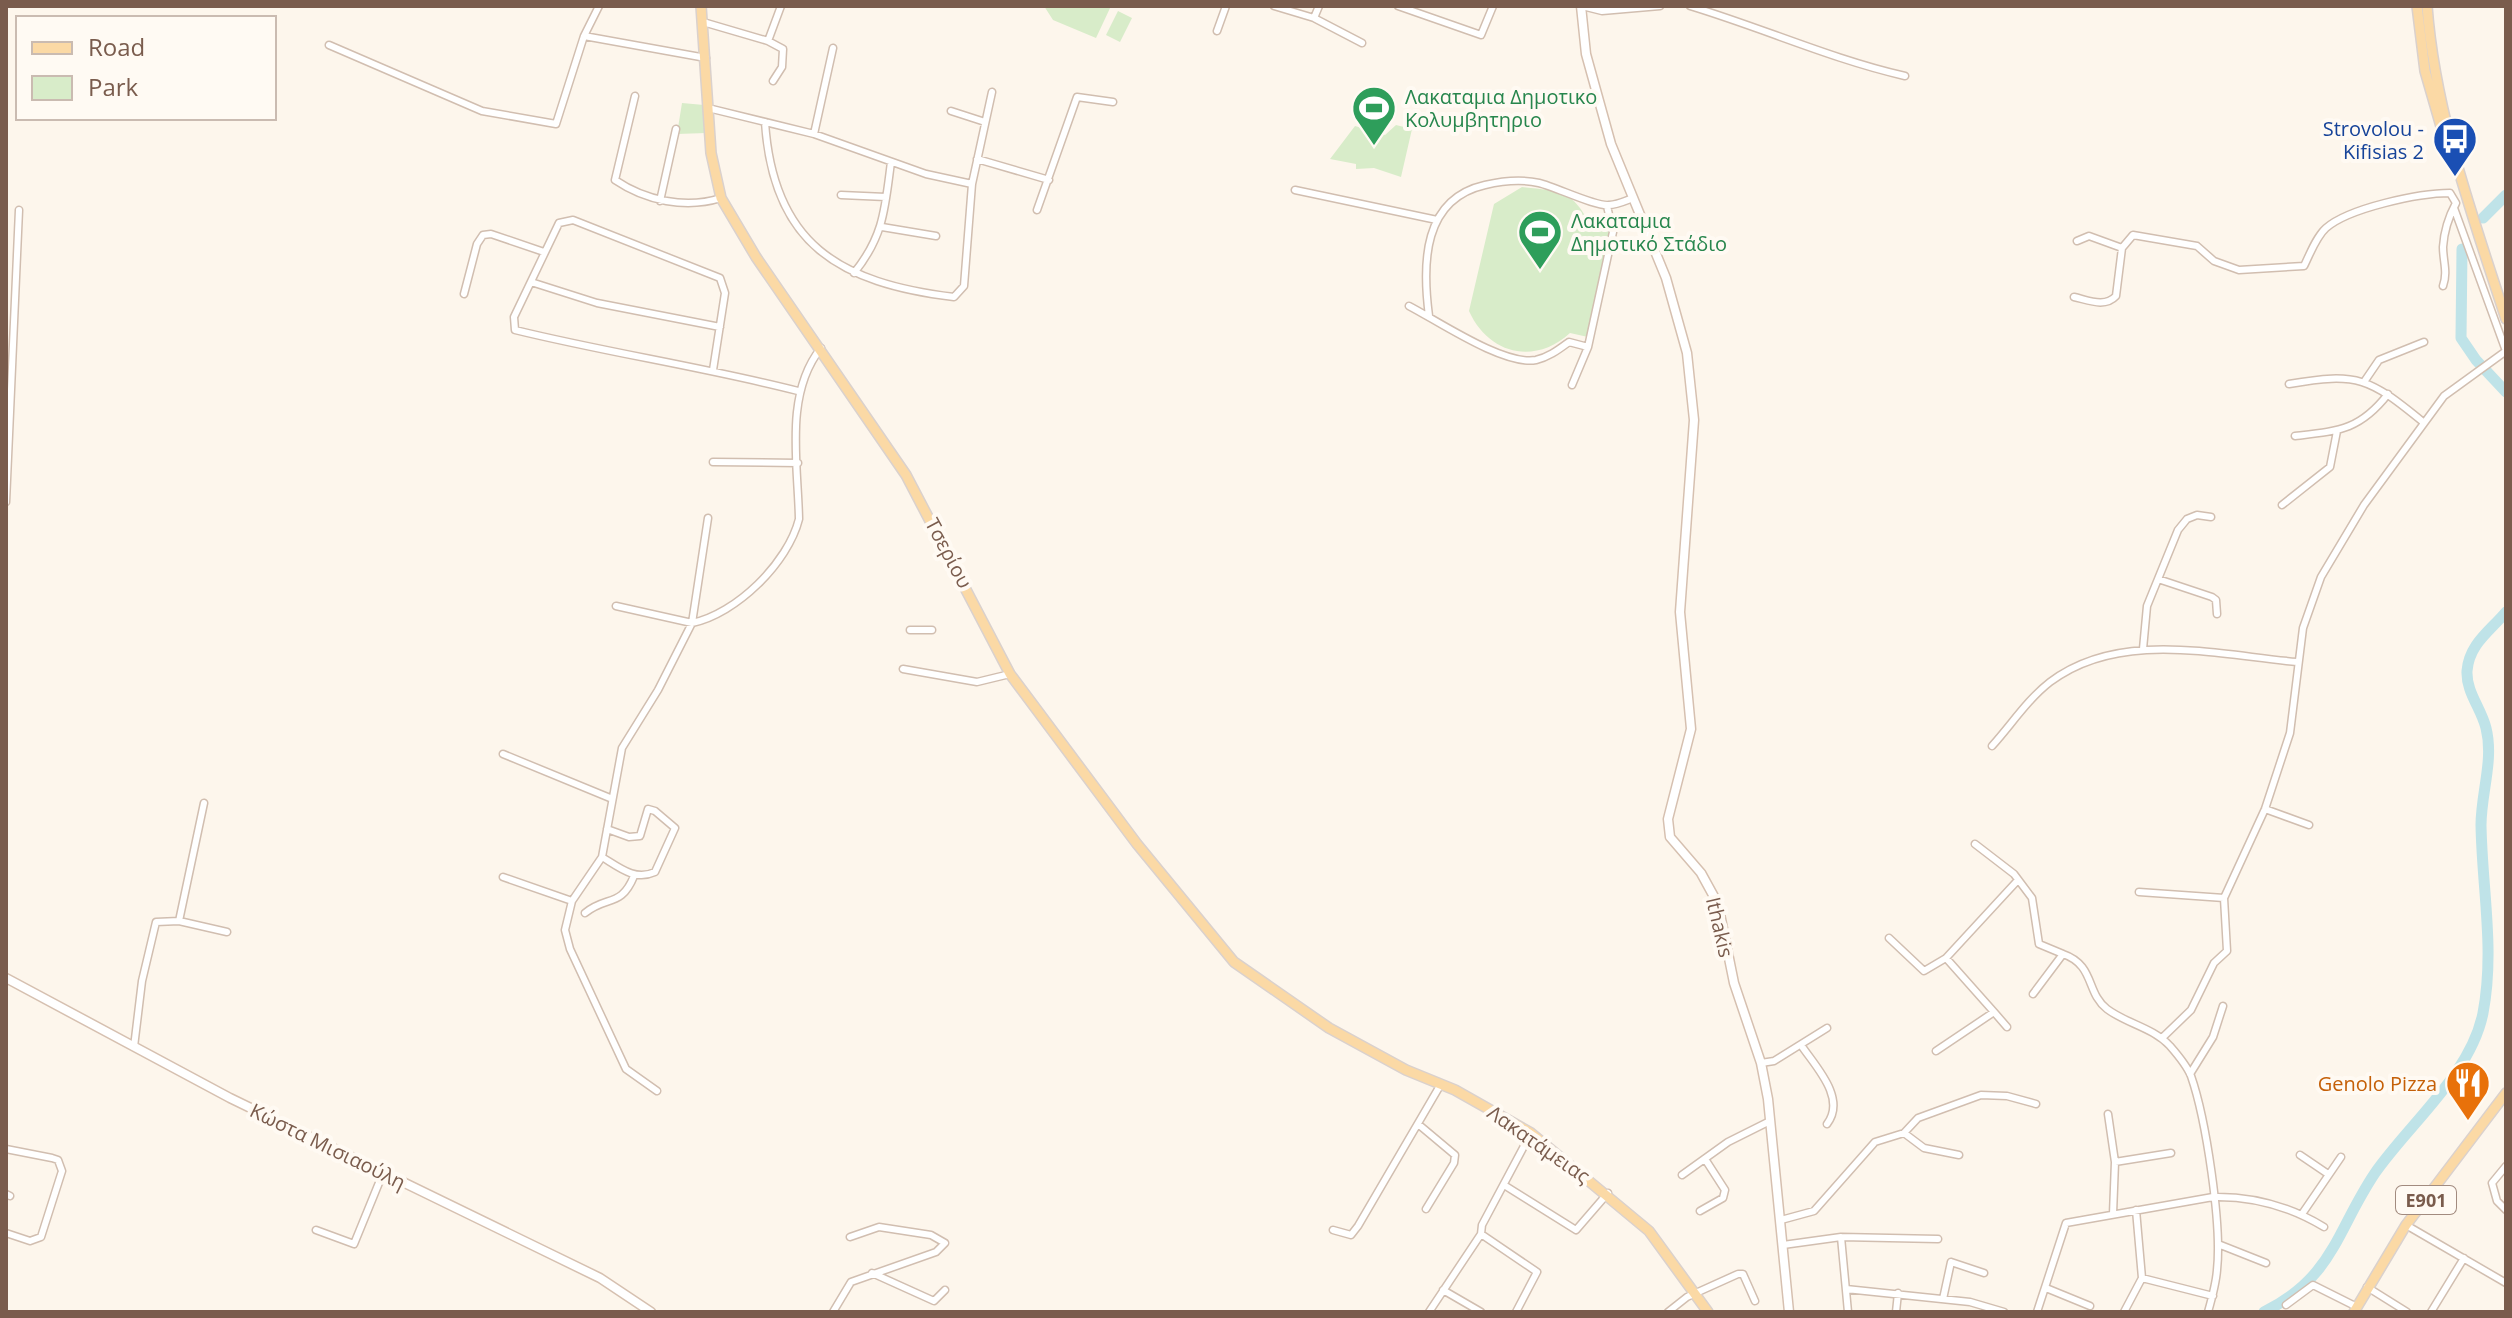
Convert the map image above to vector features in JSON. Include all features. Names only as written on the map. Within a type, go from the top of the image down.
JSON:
[{"type":"main road","name":"Τσερίου","points":[[701,6],[711,153],[721,198],[756,257],[906,475],[1010,674],[1216,943],[1250,974],[1329,1028]]},
{"type":"main road","name":"Ithakis","points":[[1581,6],[1586,54],[1599,102],[1666,278],[1687,353],[1694,420],[1680,612],[1691,729],[1670,799],[1670,837],[1701,873],[1718,904],[1734,983],[1761,1063],[1770,1121],[1789,1312]]},
{"type":"main road","points":[[2417,6],[2420,45],[2436,112],[2506,319]]},
{"type":"main road","points":[[2427,6],[2439,93],[2464,189]]},
{"type":"main road","name":"Κώστα Μισιαούλη","points":[[6,978],[134,1047],[383,1173],[600,1278],[651,1312]]},
{"type":"main road","name":"Λακατάμειας","points":[[1329,1028],[1531,1133],[1608,1193],[1649,1231],[1708,1312]]},
{"type":"main road","name":"E901","points":[[2356,1310],[2406,1225],[2506,1093]]},
{"type":"street","points":[[329,45],[482,111],[556,124],[584,36],[599,6]]},
{"type":"street","points":[[768,41],[781,6]]},
{"type":"street","points":[[1217,31],[1226,6]]},
{"type":"street","points":[[1274,6],[1314,18],[1362,43]]},
{"type":"street","points":[[1314,18],[1319,6]]},
{"type":"street","points":[[1400,6],[1481,35],[1493,6]]},
{"type":"street","points":[[1581,6],[1602,11],[1660,6]]},
{"type":"street","points":[[1690,6],[1759,32],[1790,39],[1852,64],[1905,76]]},
{"type":"street","points":[[703,22],[768,41],[783,49],[782,67],[773,81]]},
{"type":"street","points":[[584,36],[706,58]]},
{"type":"street","points":[[814,134],[833,48]]},
{"type":"street","points":[[765,122],[768,160],[775,188],[810,242],[854,273],[908,289],[959,295],[964,286],[972,184],[992,92]]},
{"type":"street","points":[[635,96],[615,180],[660,201],[708,202],[721,198]]},
{"type":"street","points":[[1037,210],[1077,97],[1113,102]]},
{"type":"street","points":[[708,108],[814,134],[891,162],[972,184]]},
{"type":"street","points":[[951,111],[985,122]]},
{"type":"street","points":[[660,201],[676,129]]},
{"type":"street","points":[[977,159],[1049,180]]},
{"type":"street","points":[[854,273],[872,251],[882,227],[891,162]]},
{"type":"street","points":[[1429,316],[1426,269],[1437,220],[1462,190],[1500,182],[1535,182],[1607,206],[1633,198]]},
{"type":"street","points":[[2074,297],[2102,303],[2116,296],[2122,248],[2133,235],[2197,246],[2214,261],[2239,270],[2293,268],[2304,266],[2322,231],[2335,221],[2411,196],[2454,195],[2464,189]]},
{"type":"street","points":[[1295,190],[1437,220]]},
{"type":"street","points":[[841,195],[886,197]]},
{"type":"street","points":[[2443,286],[2446,277],[2443,247],[2454,207],[2454,195]]},
{"type":"street","points":[[1572,385],[1588,347],[1613,232],[1607,206]]},
{"type":"street","points":[[2162,1038],[2191,1010],[2214,963],[2227,951],[2224,898],[2265,809],[2290,733],[2297,662],[2308,606],[2321,577],[2364,505],[2444,396],[2506,351],[2454,207]]},
{"type":"street","points":[[6,502],[19,210]]},
{"type":"street","points":[[713,370],[725,293],[720,278],[569,219],[559,223],[514,317],[515,330],[622,356],[713,370],[798,391]]},
{"type":"street","points":[[882,227],[936,236]]},
{"type":"street","points":[[464,294],[477,244],[483,235],[491,234],[544,252]]},
{"type":"street","points":[[2077,241],[2089,236],[2122,248]]},
{"type":"street","points":[[531,282],[597,303],[720,327]]},
{"type":"street","points":[[1409,306],[1512,360],[1533,361],[1551,355],[1569,342],[1588,347]]},
{"type":"street","points":[[2364,382],[2379,360],[2424,342]]},
{"type":"street","points":[[616,606],[692,623],[703,621],[757,588],[795,535],[799,519],[798,391],[807,364],[821,348]]},
{"type":"street","points":[[2289,384],[2334,376],[2364,382],[2388,394],[2423,422]]},
{"type":"street","points":[[2295,436],[2337,431],[2358,424],[2374,412],[2388,394]]},
{"type":"street","points":[[2282,505],[2330,467],[2337,431]]},
{"type":"street","points":[[713,462],[798,463]]},
{"type":"street","points":[[2143,649],[2143,623],[2178,530],[2187,519],[2197,515],[2211,517]]},
{"type":"street","points":[[657,1091],[626,1069],[570,949],[565,930],[572,901],[602,857],[610,798],[622,748],[658,690],[692,623],[708,518]]},
{"type":"street","points":[[2158,579],[2212,597],[2216,600],[2217,614]]},
{"type":"street","points":[[910,630],[932,630]]},
{"type":"street","points":[[1992,746],[2053,680],[2101,655],[2143,649],[2297,662]]},
{"type":"street","points":[[903,669],[977,682],[1010,674]]},
{"type":"street","points":[[503,754],[610,798]]},
{"type":"street","points":[[179,921],[204,803]]},
{"type":"street","points":[[602,857],[634,876],[655,872],[675,828],[648,809],[640,836],[629,837],[607,829]]},
{"type":"street","points":[[2265,809],[2309,825]]},
{"type":"street","points":[[1975,844],[2018,880],[2032,898],[2034,931],[2039,944],[2083,966],[2099,1000],[2107,1009],[2162,1038],[2190,1074],[2213,1197],[2218,1244],[2213,1296],[2208,1312]]},
{"type":"street","points":[[585,913],[597,904],[613,903],[627,892],[634,876]]},
{"type":"street","points":[[503,877],[572,901]]},
{"type":"street","points":[[1889,938],[1924,971],[1946,958],[2018,880]]},
{"type":"street","points":[[2139,892],[2224,898]]},
{"type":"street","points":[[134,1047],[142,981],[156,922],[179,921],[227,932]]},
{"type":"street","points":[[2033,994],[2063,954]]},
{"type":"street","points":[[1946,958],[2007,1027]]},
{"type":"street","points":[[2190,1074],[2213,1037],[2223,1006]]},
{"type":"street","points":[[1936,1051],[1994,1012]]},
{"type":"street","points":[[1761,1063],[1774,1061],[1827,1028]]},
{"type":"street","points":[[1801,1045],[1832,1092],[1833,1117],[1827,1124]]},
{"type":"street","points":[[1333,1230],[1351,1235],[1358,1226],[1441,1084]]},
{"type":"street","points":[[1781,1220],[1814,1211],[1875,1142],[1904,1133],[1913,1120],[1974,1096],[2007,1096],[2036,1104]]},
{"type":"street","points":[[2108,1114],[2115,1162],[2113,1214]]},
{"type":"street","points":[[1682,1175],[1728,1142],[1770,1121]]},
{"type":"street","points":[[1418,1124],[1455,1155],[1454,1163],[1426,1209]]},
{"type":"street","points":[[1429,1312],[1481,1234],[1482,1225],[1531,1133]]},
{"type":"street","points":[[1904,1133],[1924,1148],[1959,1155]]},
{"type":"street","points":[[6,1149],[58,1160],[62,1171],[41,1237],[30,1241],[6,1233]]},
{"type":"street","points":[[2115,1162],[2171,1153]]},
{"type":"street","points":[[2300,1155],[2328,1174]]},
{"type":"street","points":[[2302,1214],[2341,1157]]},
{"type":"street","points":[[1700,1211],[1723,1198],[1725,1190],[1705,1159]]},
{"type":"street","points":[[2506,1166],[2492,1183],[2497,1201],[2506,1210]]},
{"type":"street","points":[[316,1230],[354,1244],[383,1173]]},
{"type":"street","points":[[1504,1185],[1576,1230],[1608,1193]]},
{"type":"street","points":[[2037,1312],[2066,1223],[2213,1197],[2265,1201],[2302,1214],[2324,1227]]},
{"type":"street","points":[[2124,1312],[2142,1278],[2136,1210]]},
{"type":"street","points":[[2406,1225],[2506,1283]]},
{"type":"street","points":[[833,1312],[851,1282],[936,1252],[945,1243],[931,1235],[879,1227],[850,1237]]},
{"type":"street","points":[[1481,1234],[1537,1272],[1516,1312]]},
{"type":"street","points":[[1841,1237],[1848,1312]]},
{"type":"street","points":[[1783,1245],[1841,1237],[1938,1239]]},
{"type":"street","points":[[2218,1244],[2266,1263]]},
{"type":"street","points":[[2431,1312],[2464,1258]]},
{"type":"street","points":[[1943,1299],[1951,1262],[1984,1273]]},
{"type":"street","points":[[872,1273],[934,1301],[945,1290]]},
{"type":"street","points":[[1668,1312],[1696,1293],[1743,1274],[1755,1301]]},
{"type":"street","points":[[2142,1278],[2213,1296]]},
{"type":"street","points":[[2286,1305],[2313,1285],[2356,1310]]},
{"type":"street","points":[[2367,1287],[2407,1312]]},
{"type":"street","points":[[2046,1288],[2090,1306]]},
{"type":"street","points":[[1846,1289],[1943,1299],[2004,1312]]},
{"type":"street","points":[[1443,1290],[1481,1312]]},
{"type":"street","points":[[1896,1312],[1898,1293]]},
{"type":"green space","points":[[1044,6],[1111,6],[1096,38],[1053,20]]},
{"type":"green space","points":[[1118,11],[1132,18],[1120,42],[1106,35]]},
{"type":"green space","points":[[682,103],[704,105],[706,133],[677,134]]},
{"type":"green space","name":"Λακαταμια Δημοτικο Κολυμβητηριο","points":[[1396,125],[1412,129],[1401,177],[1374,168],[1356,169],[1356,164],[1330,159],[1355,126],[1385,135]]},
{"type":"green space","name":"Λακαταμια Δημοτικό Στάδιο","points":[[1522,187],[1564,194],[1578,205],[1590,225],[1610,230],[1588,337],[1570,333],[1556,343],[1528,352],[1501,346],[1488,338],[1469,311],[1494,204]]},
{"type":"waterway","points":[[2483,218],[2506,195]]},
{"type":"waterway","points":[[2462,249],[2461,338],[2476,360],[2506,392]]},
{"type":"waterway","points":[[2264,1312],[2305,1284],[2320,1268],[2375,1173],[2453,1078],[2476,1035],[2483,1013],[2488,966],[2481,825],[2489,752],[2486,728],[2469,686],[2467,671],[2476,645],[2506,612]]},
{"type":"place","name":"Λακαταμια Δημοτικο Κολυμβητηριο","points":[[1374,147]]},
{"type":"place","name":"Strovolou - Kifisias 2","points":[[2455,178]]},
{"type":"place","name":"Λακαταμια Δημοτικό Στάδιο","points":[[1540,271]]},
{"type":"place","name":"Genolo Pizza","points":[[2468,1122]]}]
